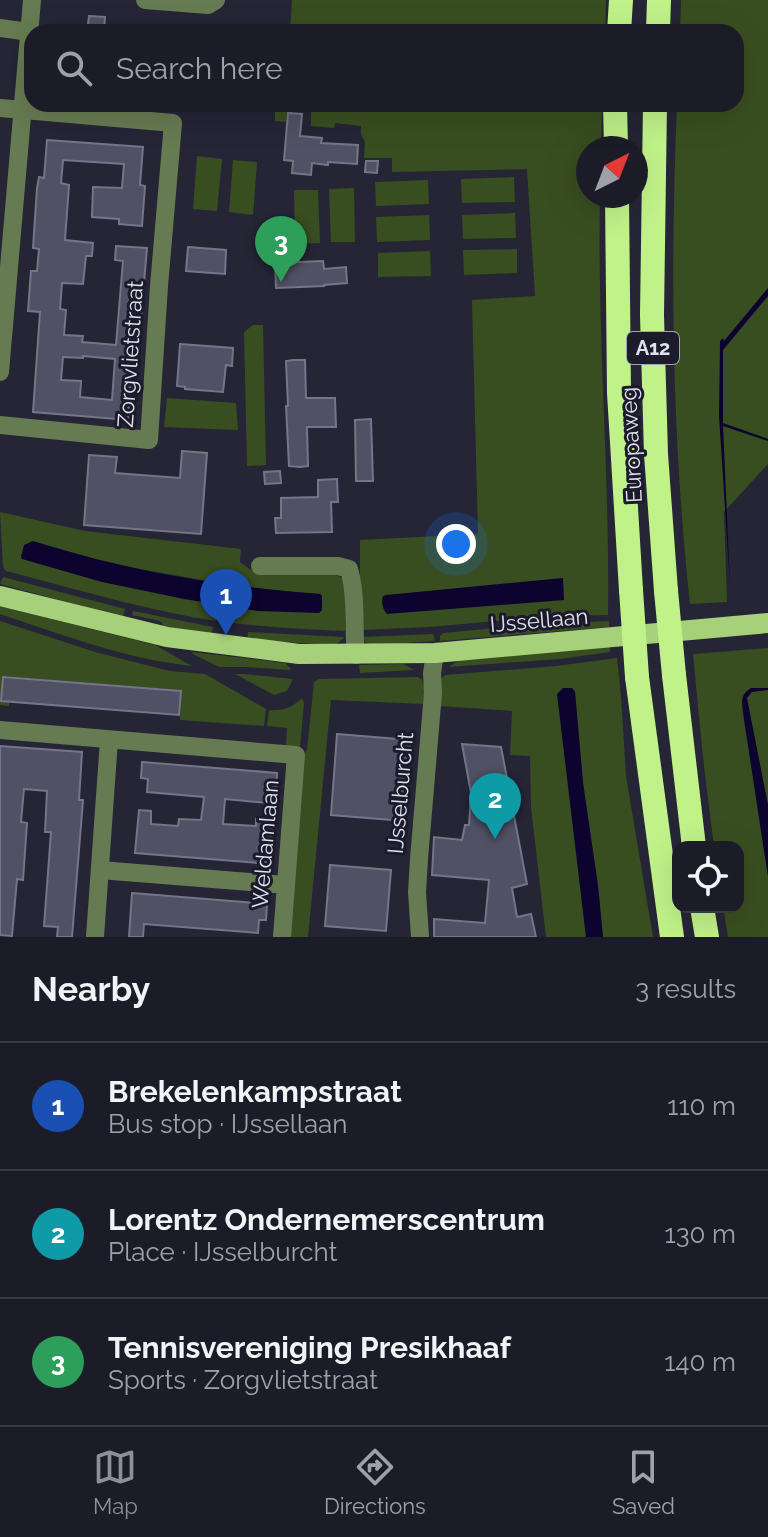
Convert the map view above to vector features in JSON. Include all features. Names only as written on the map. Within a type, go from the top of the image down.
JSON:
[{"type":"highway","points":[[620,24],[621,0]]},
{"type":"highway","points":[[658,24],[659,0]]},
{"type":"highway","points":[[615,112],[616,136]]},
{"type":"highway","name":"Europaweg","points":[[655,112],[652,315],[656,454],[674,675],[693,841]]},
{"type":"highway","name":"Europaweg","points":[[617,208],[619,393],[637,677],[672,937]]},
{"type":"highway","points":[[703,913],[707,937]]},
{"type":"main road","name":"IJssellaan","points":[[0,596],[167,637],[299,654],[435,653],[768,623]]},
{"type":"street","points":[[30,24],[32,0]]},
{"type":"street","points":[[145,0],[208,5],[216,0]]},
{"type":"street","points":[[0,28],[24,31]]},
{"type":"street","points":[[0,372],[6,208],[24,81]]},
{"type":"street","points":[[0,108],[21,110]]},
{"type":"street","name":"Zorgvlietstraat","points":[[0,425],[149,440],[173,123],[44,112]]},
{"type":"street","points":[[260,566],[338,566],[349,569],[353,581],[356,655]]},
{"type":"street","name":"IJsselburcht","points":[[420,937],[417,892],[435,653]]},
{"type":"street","points":[[0,730],[109,740],[95,937]]},
{"type":"street","name":"Weldamlaan","points":[[109,740],[296,755],[282,937]]},
{"type":"street","points":[[100,870],[286,885]]},
{"type":"green space","points":[[292,0],[606,0],[605,24],[290,24]]},
{"type":"green space","points":[[681,0],[768,0],[768,464],[724,512],[727,602],[690,604],[679,480],[674,354],[677,112],[744,112],[744,24],[680,24]]},
{"type":"green space","points":[[275,112],[287,112],[286,122],[275,121]]},
{"type":"green space","points":[[311,112],[602,112],[601,136],[576,136],[576,208],[600,208],[608,615],[550,616],[361,630],[360,540],[478,534],[472,300],[535,296],[527,169],[392,172],[392,158],[364,158],[365,142],[361,126],[335,123],[334,128],[311,126]]},
{"type":"green space","points":[[197,156],[222,159],[217,211],[193,209]]},
{"type":"green space","points":[[233,160],[257,162],[253,215],[229,212]]},
{"type":"green space","points":[[514,177],[515,202],[462,203],[461,179]]},
{"type":"green space","points":[[428,180],[429,204],[376,206],[375,182]]},
{"type":"green space","points":[[354,188],[355,242],[331,242],[329,189]]},
{"type":"green space","points":[[294,190],[318,190],[320,243],[295,244]]},
{"type":"green space","points":[[515,213],[516,238],[463,239],[462,215]]},
{"type":"green space","points":[[429,215],[430,240],[377,242],[376,217]]},
{"type":"green space","points":[[517,249],[517,273],[464,275],[463,250]]},
{"type":"green space","points":[[430,251],[431,276],[378,277],[378,253]]},
{"type":"green space","points":[[253,325],[263,325],[266,465],[247,466],[244,332]]},
{"type":"green space","points":[[167,398],[236,403],[238,430],[164,427]]},
{"type":"green space","points":[[0,512],[85,531],[241,549],[240,562],[251,570],[331,573],[342,578],[346,587],[345,631],[268,627],[192,617],[6,571],[3,567]],"holes":[[[25,545],[209,581],[320,594],[322,610],[21,557]]]},
{"type":"green space","points":[[3,577],[125,609],[123,617],[0,584]]},
{"type":"green space","points":[[0,606],[155,645],[192,666],[143,658],[71,638],[0,614]]},
{"type":"green space","points":[[133,611],[213,627],[211,635],[164,626],[160,621],[132,615]]},
{"type":"green space","points":[[0,621],[95,652],[170,671],[205,674],[266,709],[264,726],[180,720],[181,690],[3,676],[1,701],[9,702],[9,706],[0,705]]},
{"type":"green space","points":[[609,621],[609,627],[440,641],[443,633]]},
{"type":"green space","points":[[248,632],[344,638],[335,645],[247,640]]},
{"type":"green space","points":[[433,634],[435,641],[374,645],[366,643],[363,637]]},
{"type":"green space","points":[[610,646],[610,652],[560,659],[449,667],[463,659]]},
{"type":"green space","points":[[768,648],[768,937],[728,937],[724,913],[744,913],[744,841],[713,841],[693,654]]},
{"type":"green space","points":[[192,652],[285,663],[291,669],[219,667]]},
{"type":"green space","points":[[617,658],[626,776],[653,937],[603,937],[575,692],[572,688],[586,937],[546,937],[531,807],[530,756],[510,755],[512,711],[439,706],[441,679],[445,675]]},
{"type":"green space","points":[[403,664],[414,670],[360,673],[359,665]]},
{"type":"green space","points":[[235,674],[293,679],[287,691],[274,695]]},
{"type":"green space","points":[[418,677],[424,687],[424,704],[331,700],[308,937],[289,937],[303,756],[307,750],[314,682],[319,679]]},
{"type":"green space","points":[[302,698],[300,747],[286,746],[287,728],[267,726],[269,710],[287,708]]},
{"type":"shaded area","points":[[768,288],[768,296],[723,350],[723,423],[768,439],[723,426],[730,585],[719,416],[720,341],[723,338],[724,341]]},
{"type":"shaded area","points":[[33,541],[167,575],[244,587],[320,594],[322,610],[319,613],[257,611],[102,582],[22,559],[24,545]]},
{"type":"shaded area","points":[[563,578],[564,600],[387,614],[382,603],[386,595]]},
{"type":"shaded area","points":[[563,688],[572,688],[575,692],[603,937],[586,937],[557,694]]},
{"type":"shaded area","points":[[751,688],[768,688],[752,692],[747,698],[768,805],[768,877],[742,702],[743,696]]},
{"type":"building","points":[[89,16],[105,17],[105,24],[88,24]]},
{"type":"building","points":[[288,113],[302,114],[300,136],[322,138],[321,143],[358,145],[357,164],[312,163],[311,175],[292,173],[293,161],[284,160]]},
{"type":"building","points":[[47,140],[143,147],[140,185],[145,186],[142,226],[119,224],[119,219],[92,217],[93,187],[122,188],[124,164],[63,160],[61,183],[69,185],[65,240],[93,243],[92,256],[86,256],[83,284],[62,283],[60,309],[66,310],[64,335],[83,336],[82,342],[116,345],[123,261],[115,260],[116,246],[147,248],[138,351],[133,351],[128,420],[33,412],[40,312],[28,311],[31,271],[37,271],[39,249],[33,248],[37,188],[39,177],[44,178]],"holes":[[[63,357],[115,359],[112,400],[80,397],[81,381],[61,380]]]},
{"type":"building","points":[[366,161],[378,161],[377,173],[365,172]]},
{"type":"building","points":[[188,247],[226,250],[225,274],[186,271]]},
{"type":"building","points":[[323,261],[324,269],[346,267],[347,283],[276,288],[275,263]]},
{"type":"building","points":[[180,344],[233,348],[232,366],[226,365],[223,392],[177,386]]},
{"type":"building","points":[[305,360],[306,398],[335,398],[336,427],[307,427],[308,466],[300,467],[289,466],[286,361]]},
{"type":"building","points":[[371,419],[373,481],[356,481],[355,420]]},
{"type":"building","points":[[182,451],[207,453],[201,534],[84,525],[89,455],[117,457],[115,473],[180,478]]},
{"type":"building","points":[[280,471],[281,483],[265,484],[264,472]]},
{"type":"building","points":[[337,479],[338,502],[331,502],[332,532],[276,533],[275,518],[281,518],[281,498],[318,497],[318,480]]},
{"type":"building","points":[[3,677],[181,691],[179,715],[1,701]]},
{"type":"building","points":[[337,734],[410,740],[404,821],[331,815]]},
{"type":"building","points":[[462,744],[501,747],[527,884],[512,888],[517,917],[531,914],[536,937],[434,937],[434,919],[485,923],[489,880],[432,875],[434,837],[462,840],[465,825],[469,825],[471,793]]},
{"type":"building","points":[[0,746],[82,752],[79,800],[83,800],[72,937],[57,937],[58,927],[44,926],[51,832],[45,832],[47,791],[24,789],[21,822],[27,823],[23,880],[17,879],[12,936],[0,935]]},
{"type":"building","points":[[142,762],[277,773],[276,790],[271,789],[268,803],[225,799],[223,824],[256,826],[256,819],[272,820],[270,864],[135,853],[139,810],[151,811],[151,824],[178,826],[179,819],[201,820],[204,797],[147,792],[148,779],[141,778]]},
{"type":"building","points":[[330,865],[391,870],[386,931],[325,926]]},
{"type":"building","points":[[132,893],[267,904],[266,920],[259,920],[258,933],[144,924],[143,937],[129,937]]},
{"type":"place","name":"Tennisvereniging Presikhaaf","points":[[281,282]]},
{"type":"place","name":"Brekelenkampstraat","points":[[226,635]]},
{"type":"place","name":"Lorentz Ondernemerscentrum","points":[[495,839]]}]
